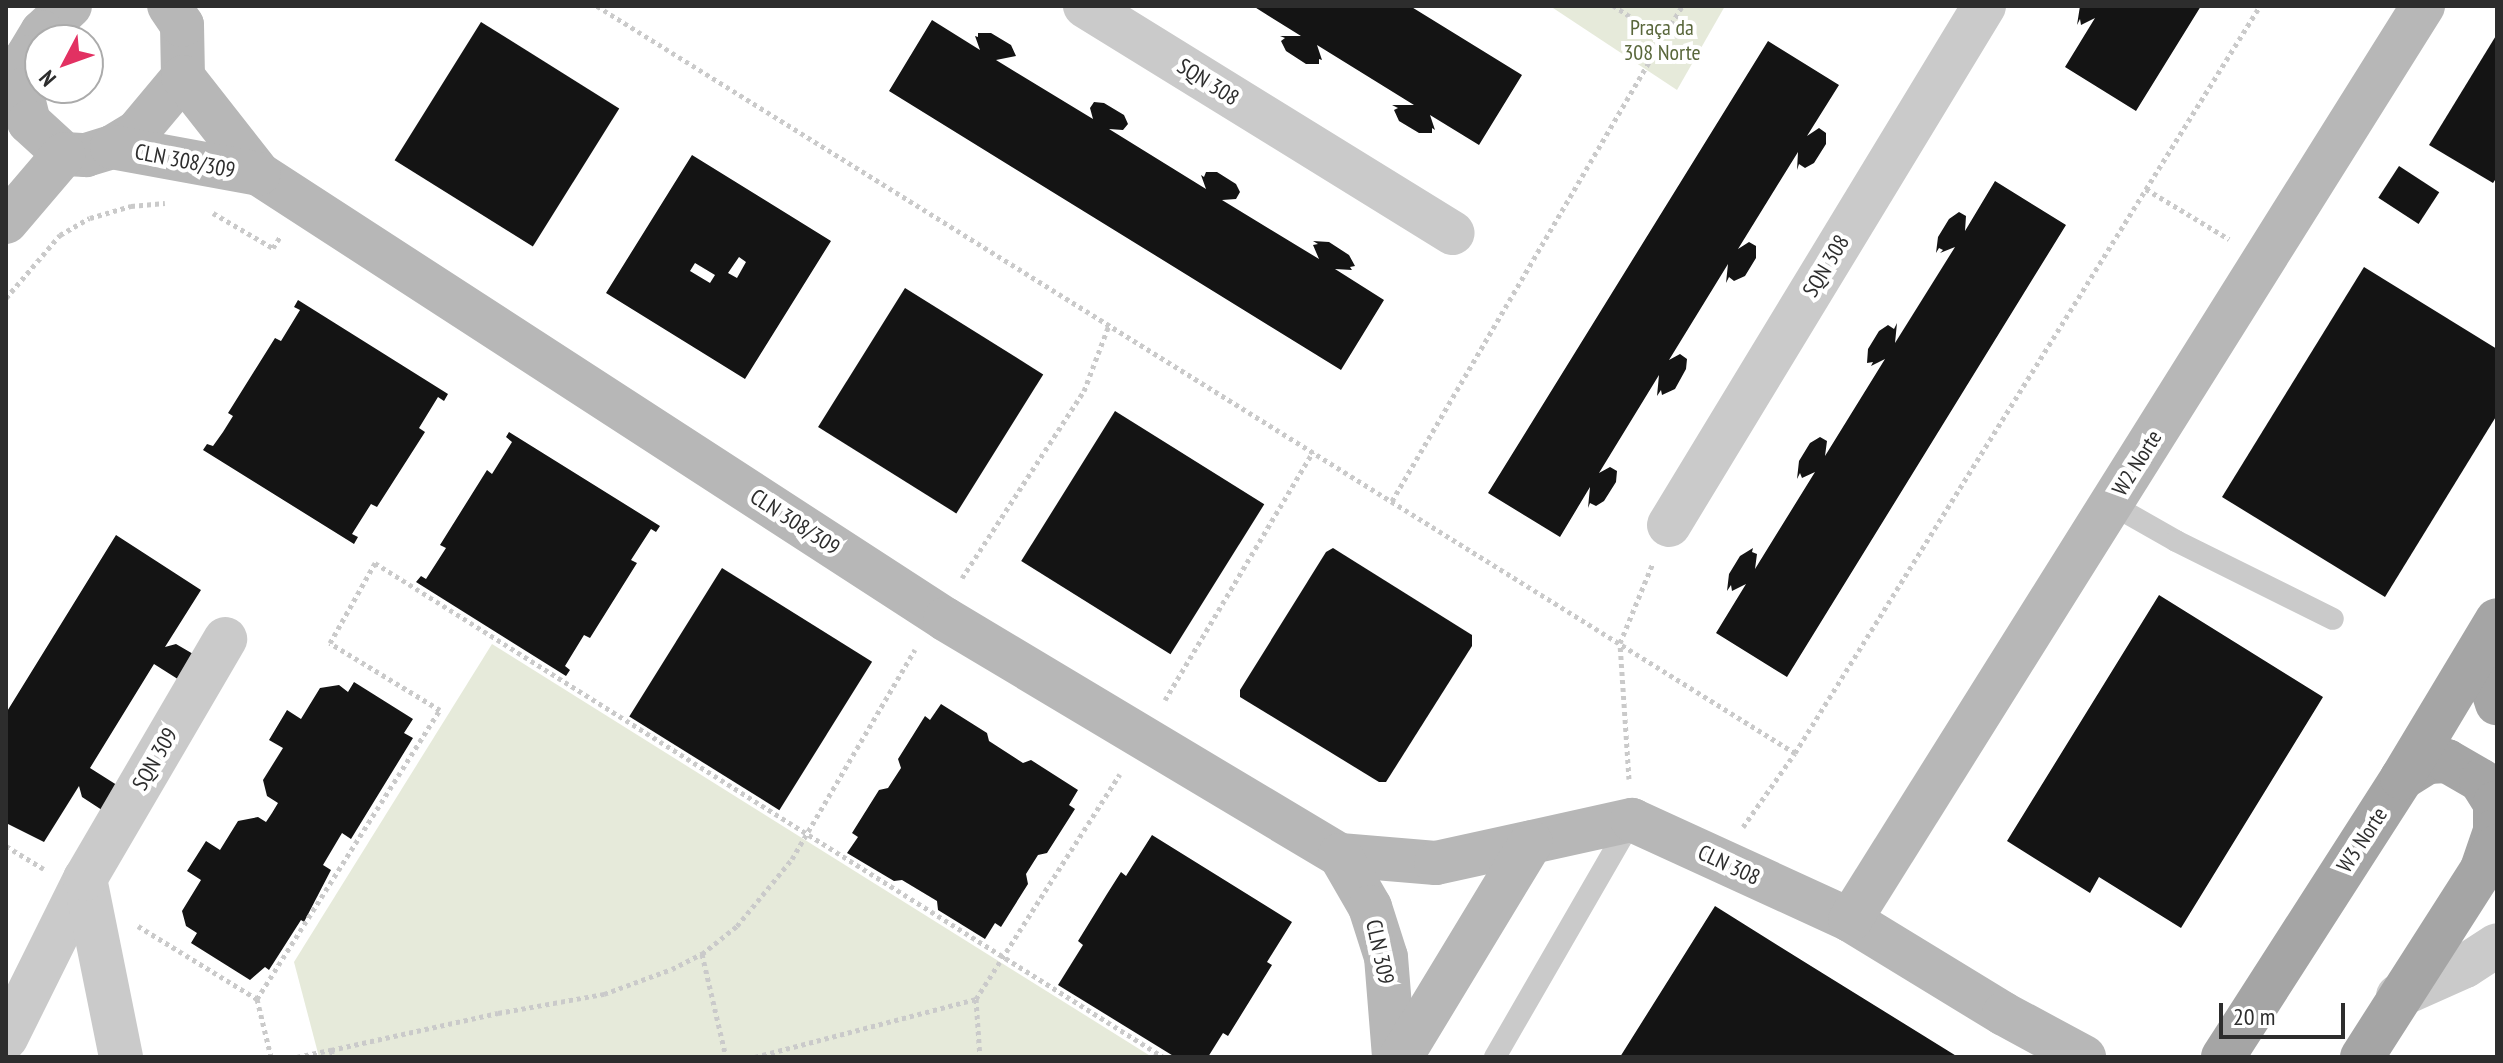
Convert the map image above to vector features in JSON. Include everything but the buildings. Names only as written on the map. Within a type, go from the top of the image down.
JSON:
[{"type":"main road","name":"W3 Norte","points":[[2223,1057],[2402,778],[2497,620]]},
{"type":"main road","points":[[2497,680],[2493,691],[2497,703]]},
{"type":"main road","points":[[2362,1057],[2398,996],[2490,857],[2495,831],[2495,803],[2481,781],[2447,761],[2428,762],[2402,778]]},
{"type":"street","name":"SQN 308","points":[[1085,6],[1453,233]]},
{"type":"street","name":"SQN 308","points":[[1669,525],[1984,6]]},
{"type":"street","name":"W2 Norte","points":[[1850,920],[2423,6]]},
{"type":"street","points":[[50,24],[67,7]]},
{"type":"street","points":[[24,104],[29,122],[64,154],[86,155],[112,147],[137,132],[183,77],[179,12]]},
{"type":"street","points":[[6,108],[24,64]]},
{"type":"street","points":[[24,74],[21,90],[24,102]]},
{"type":"street","name":"CLN 308/309","points":[[183,77],[259,174],[936,613],[1340,855]]},
{"type":"street","name":"CLN 308/309","points":[[112,147],[259,174]]},
{"type":"street","points":[[6,222],[64,154]]},
{"type":"street","name":"SQN 309","points":[[6,1038],[84,888],[225,639]]},
{"type":"street","points":[[1340,855],[1436,863],[1632,820]]},
{"type":"street","name":"CLN 308","points":[[1632,820],[1850,920],[2004,1014],[2084,1057]]},
{"type":"street","points":[[1401,1057],[1531,842]]},
{"type":"street","name":"CLN 309","points":[[1340,855],[1370,907],[1386,957],[1394,1057]]},
{"type":"street","points":[[84,888],[121,1057]]},
{"type":"street","points":[[2398,996],[2465,966],[2497,945]]},
{"type":"lane","points":[[2111,504],[2176,541],[2333,619]]},
{"type":"lane","points":[[1495,1057],[1632,820]]},
{"type":"path","points":[[597,6],[1795,753]]},
{"type":"path","points":[[1614,6],[1663,38]]},
{"type":"path","points":[[1392,501],[1682,6]]},
{"type":"path","points":[[1719,860],[1795,753],[2260,6]]},
{"type":"path","points":[[2146,189],[2264,260]]},
{"type":"path","points":[[207,211],[241,226],[273,248],[303,203]]},
{"type":"path","points":[[6,298],[60,235],[90,218],[131,206],[179,205]]},
{"type":"path","points":[[972,564],[1084,391],[1109,325]]},
{"type":"path","points":[[980,1057],[976,999],[1143,737],[1313,452]]},
{"type":"path","points":[[1632,820],[1620,643],[1669,525]]},
{"type":"path","points":[[257,999],[440,710],[330,643],[375,563],[1163,1057]]},
{"type":"path","points":[[297,1057],[332,1053],[498,1013],[604,994],[702,954],[737,926],[771,890],[808,834],[936,613]]},
{"type":"path","points":[[6,846],[84,888],[257,999],[271,1057]]},
{"type":"path","points":[[702,954],[726,1057]]},
{"type":"path","points":[[755,1057],[976,999]]},
{"type":"green space","name":"Praça da 308 Norte","points":[[1550,6],[1725,6],[1677,90]]},
{"type":"green space","points":[[492,644],[1152,1057],[319,1057],[294,962]]}]
